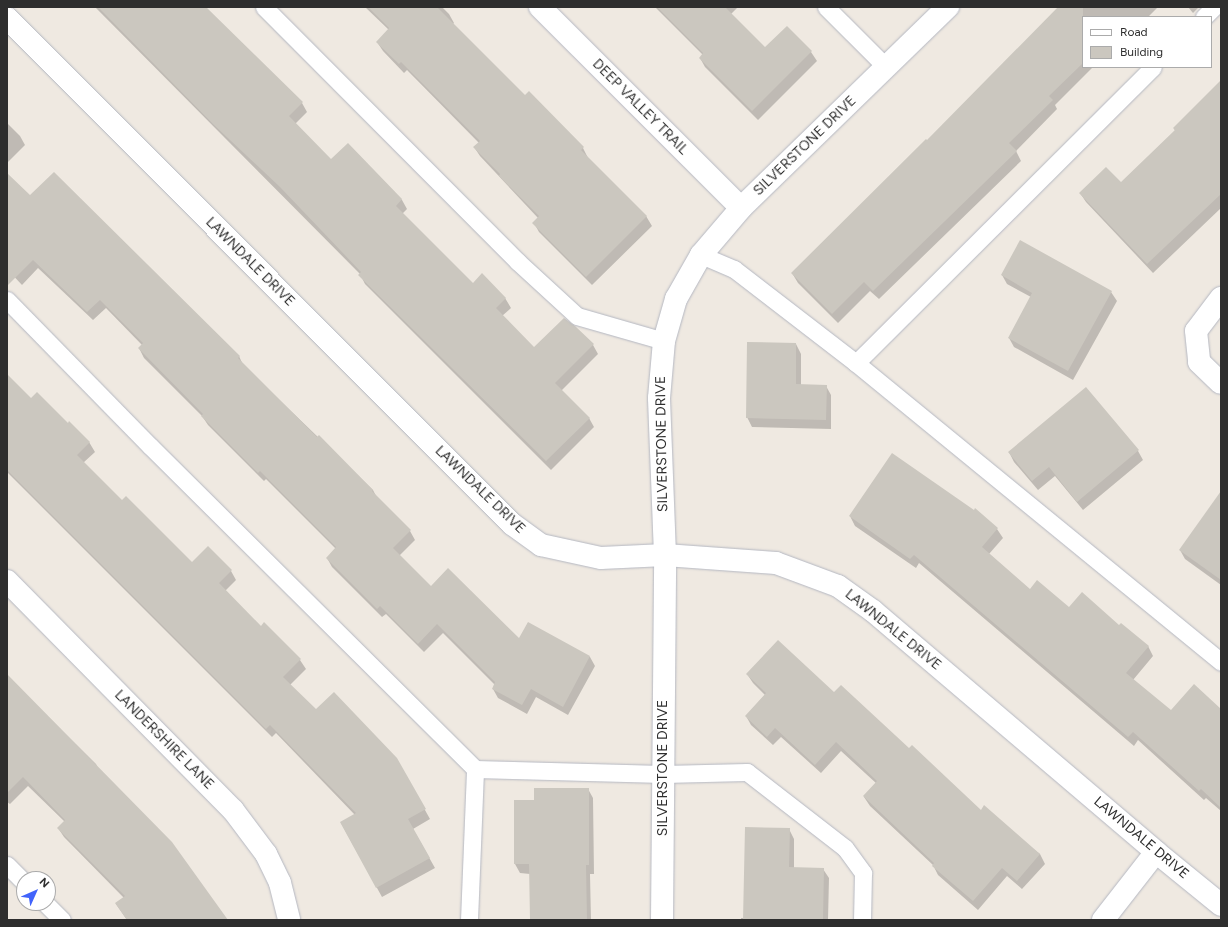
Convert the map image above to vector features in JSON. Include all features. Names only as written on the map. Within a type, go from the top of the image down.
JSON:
[{"type":"street","name":"DEEP VALLEY TRAIL","points":[[540,7],[741,208]]},
{"type":"street","name":"SILVERSTONE DRIVE","points":[[662,920],[665,555],[659,398],[664,341],[676,299],[701,255],[741,208],[948,7]]},
{"type":"street","name":"LAWNDALE DRIVE","points":[[7,18],[512,524],[541,545],[601,558],[665,555],[776,563],[838,586],[879,616],[1156,852],[1221,905]]},
{"type":"street","points":[[1221,298],[1196,331],[1199,362],[1221,383]]},
{"type":"street","name":"LANDERSHIRE LANE","points":[[7,581],[233,810],[266,854],[280,883],[289,920]]},
{"type":"street","points":[[1103,920],[1156,852]]},
{"type":"lane","points":[[264,7],[517,261],[577,316],[664,341]]},
{"type":"lane","points":[[826,7],[886,68]]},
{"type":"lane","points":[[1205,16],[1214,7]]},
{"type":"lane","points":[[856,363],[1152,68]]},
{"type":"lane","points":[[701,255],[734,269],[856,363],[1221,662]]},
{"type":"lane","points":[[7,300],[150,446],[475,769],[663,774],[746,772],[846,848],[863,873],[862,920]]},
{"type":"lane","points":[[469,920],[475,769]]},
{"type":"lane","points":[[7,866],[16,874]]},
{"type":"lane","points":[[52,911],[62,920]]},
{"type":"building","points":[[98,7],[206,7],[303,102],[289,116],[331,159],[348,143],[402,199],[396,206],[473,283],[482,273],[506,298],[496,308],[534,347],[564,318],[594,344],[555,383],[590,418],[546,461],[358,275],[361,272],[280,187],[213,124]]},
{"type":"building","points":[[368,7],[437,7],[525,95],[529,91],[584,147],[581,150],[647,216],[586,277],[532,223],[539,216],[499,176],[500,174],[473,147],[480,141],[401,62],[399,64],[376,42],[389,28]]},
{"type":"building","points":[[657,7],[725,7],[765,47],[787,26],[812,51],[752,111],[699,58],[703,53]]},
{"type":"building","points":[[1058,7],[1083,7],[1082,64],[1049,96],[1053,100],[1009,143],[1017,151],[873,291],[864,282],[832,314],[791,273],[926,139],[927,140]]},
{"type":"building","points":[[1221,80],[1221,194],[1147,264],[1079,193],[1106,167],[1121,182],[1175,130],[1173,128]]},
{"type":"building","points":[[54,172],[240,356],[238,358],[317,437],[319,435],[411,530],[393,548],[431,586],[448,568],[519,638],[528,622],[590,656],[563,707],[531,689],[522,705],[492,689],[495,682],[437,624],[418,644],[380,606],[377,609],[326,558],[336,547],[260,471],[258,473],[201,416],[203,414],[138,348],[143,343],[100,300],[87,312],[33,260],[7,286],[7,173],[30,195]]},
{"type":"building","points":[[1020,240],[1112,291],[1068,371],[1008,338],[1032,293],[1001,275]]},
{"type":"building","points":[[747,342],[796,343],[796,384],[827,385],[826,420],[746,418]]},
{"type":"building","points":[[7,374],[31,398],[37,392],[68,423],[69,421],[90,442],[77,455],[122,500],[126,496],[192,562],[208,546],[232,570],[219,583],[261,626],[264,622],[301,659],[283,677],[316,709],[334,692],[397,758],[426,809],[408,819],[430,858],[376,888],[340,822],[356,813],[270,725],[266,729],[7,470]]},
{"type":"building","points":[[1086,387],[1139,450],[1077,502],[1049,467],[1032,481],[1008,452]]},
{"type":"building","points":[[892,453],[974,510],[975,508],[998,528],[982,547],[1030,589],[1037,580],[1069,607],[1082,592],[1119,625],[1121,623],[1149,646],[1126,673],[1171,710],[1194,684],[1221,709],[1221,808],[1201,789],[1199,791],[1133,732],[1128,737],[914,555],[910,559],[849,516]]},
{"type":"building","points":[[1221,491],[1221,580],[1179,550]]},
{"type":"building","points":[[778,640],[834,692],[841,685],[909,748],[912,745],[981,810],[984,805],[1040,854],[1017,881],[1002,868],[973,901],[932,866],[934,863],[863,796],[877,781],[836,742],[815,765],[775,728],[767,737],[745,716],[766,693],[746,674]]},
{"type":"building","points":[[7,674],[172,842],[228,920],[127,920],[115,903],[125,896],[57,828],[65,820],[23,777],[7,793]]},
{"type":"building","points":[[534,788],[589,788],[589,865],[586,865],[587,920],[530,920],[529,864],[514,864],[514,800],[534,800]]},
{"type":"building","points":[[745,827],[790,828],[789,867],[824,868],[823,920],[743,920]]}]
